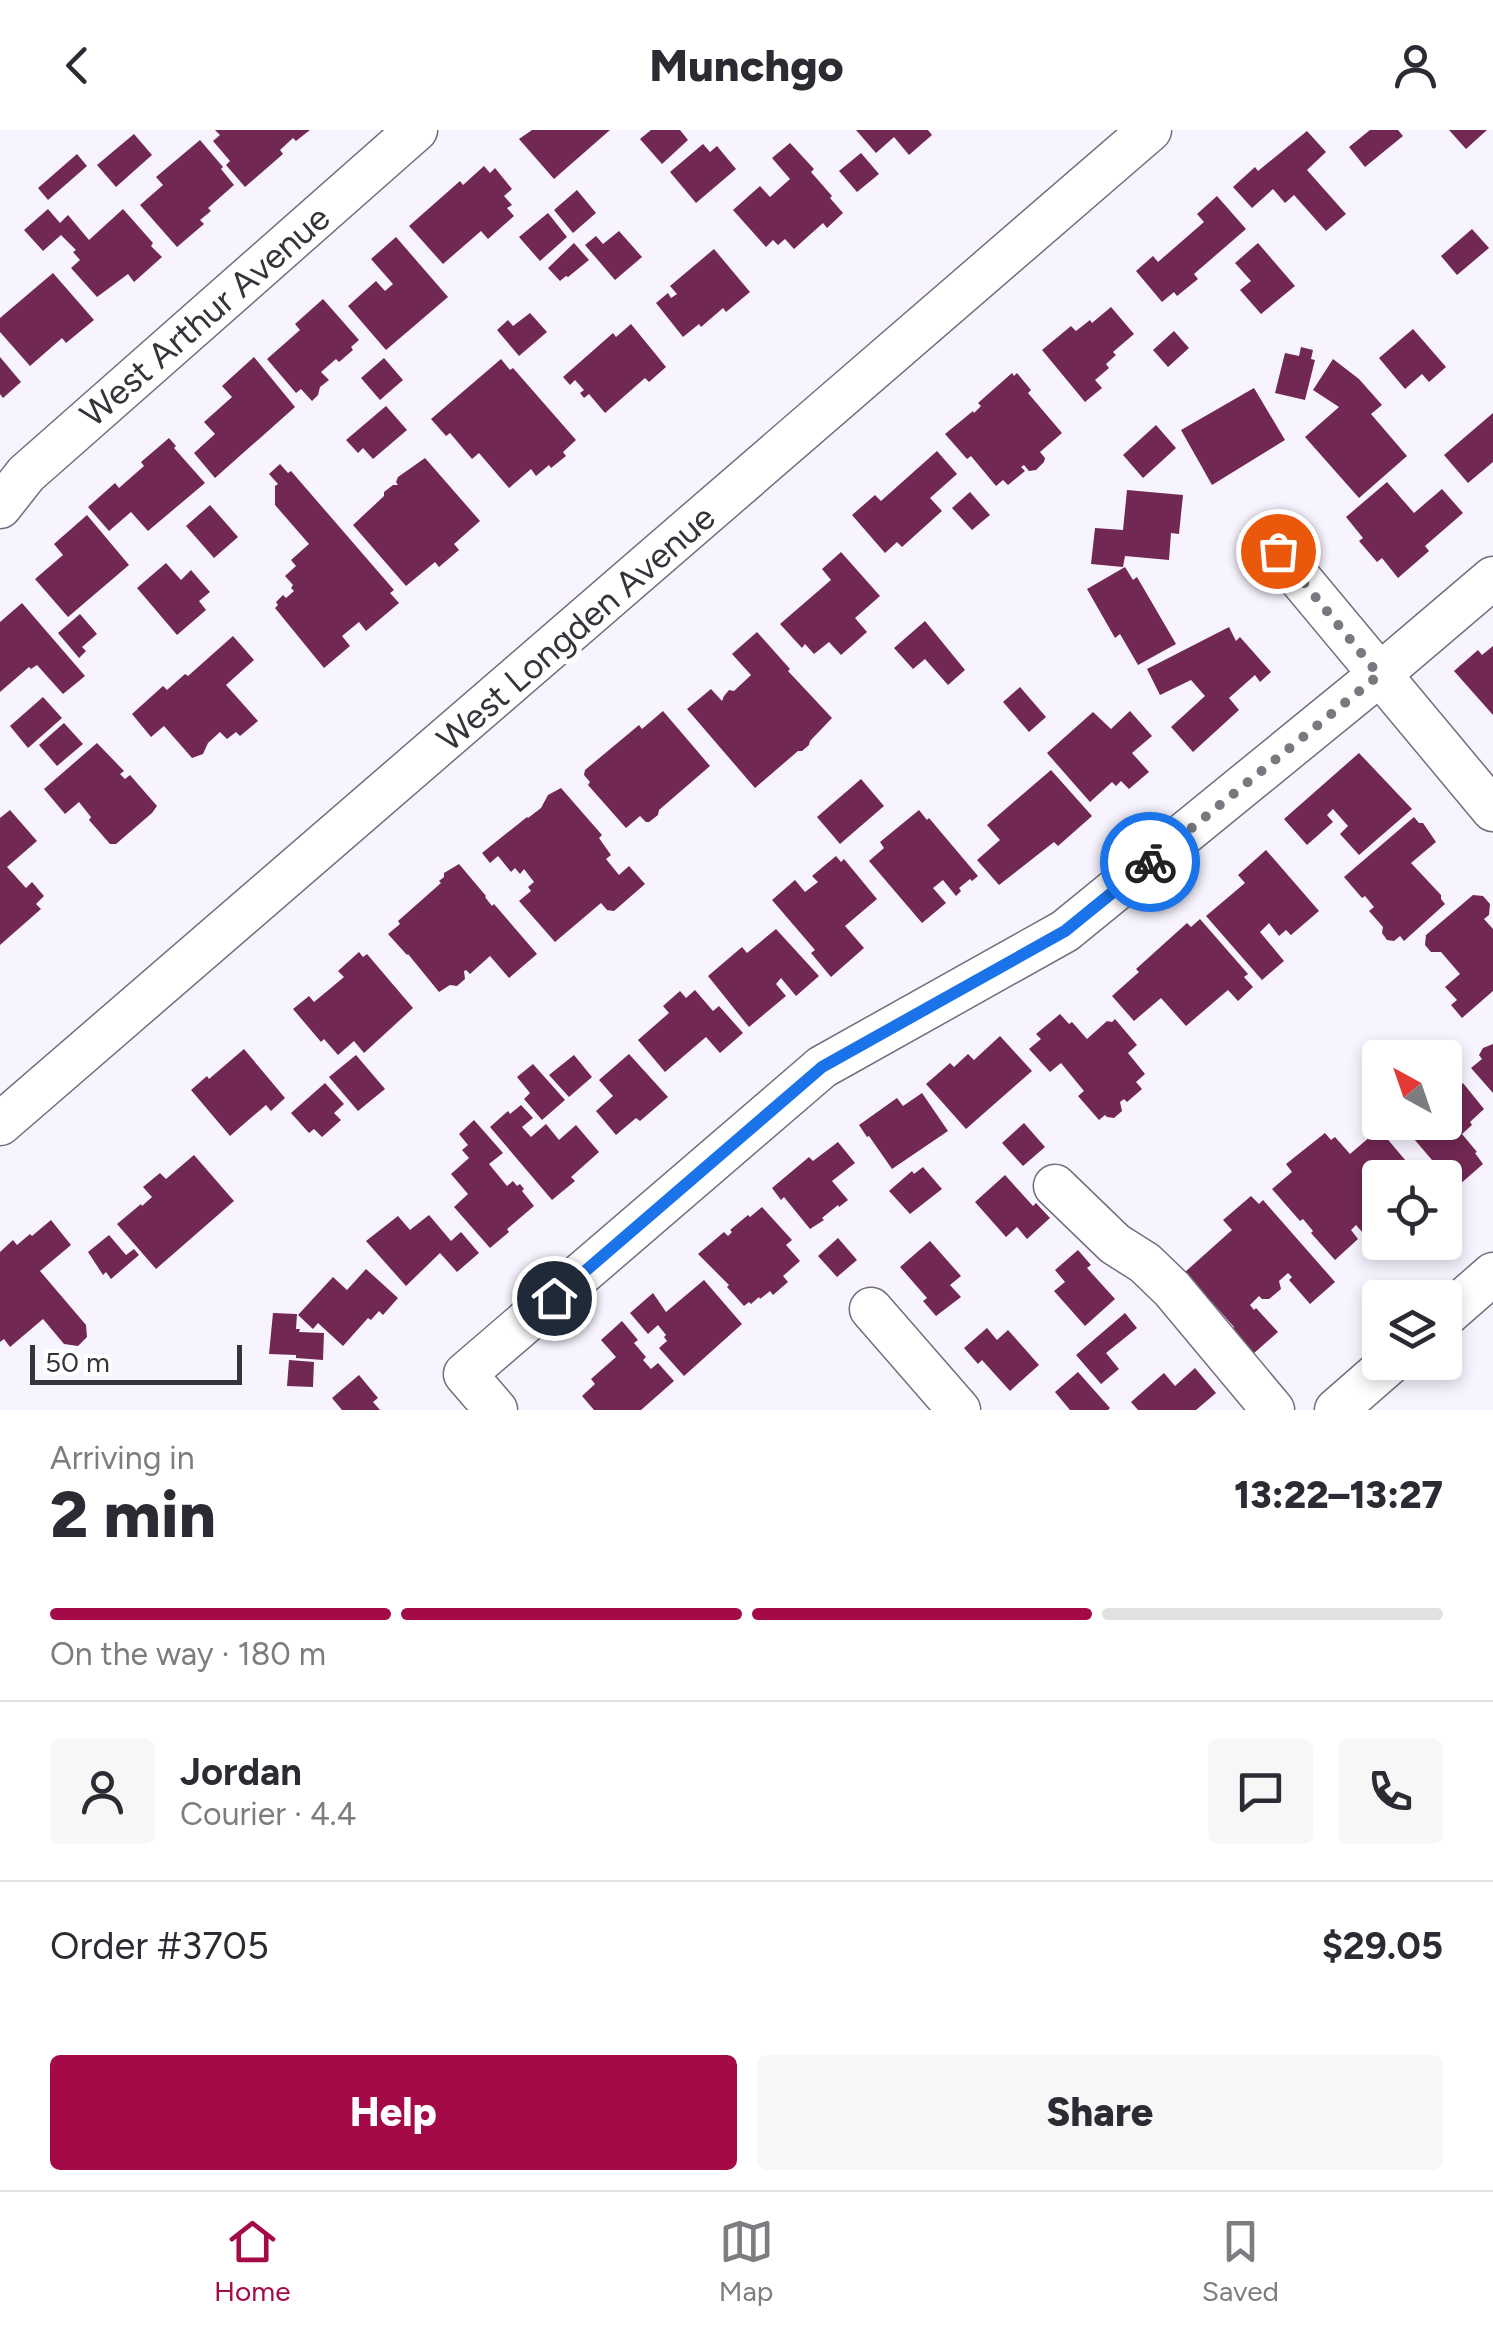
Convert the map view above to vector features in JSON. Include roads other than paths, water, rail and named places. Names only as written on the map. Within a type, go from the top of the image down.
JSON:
[{"type":"street","name":"West Arthur Avenue","points":[[0,508],[26,474],[416,130]]},
{"type":"street","name":"West Longden Avenue","points":[[0,1124],[1150,130]]},
{"type":"street","points":[[1278,551],[1493,810]]},
{"type":"street","points":[[496,1410],[465,1374],[822,1067],[1065,931],[1493,578]]},
{"type":"street","points":[[1056,1186],[1115,1244],[1145,1263],[1172,1289],[1273,1410]]},
{"type":"street","points":[[871,1309],[959,1410]]},
{"type":"street","points":[[1336,1410],[1370,1380]]}]
